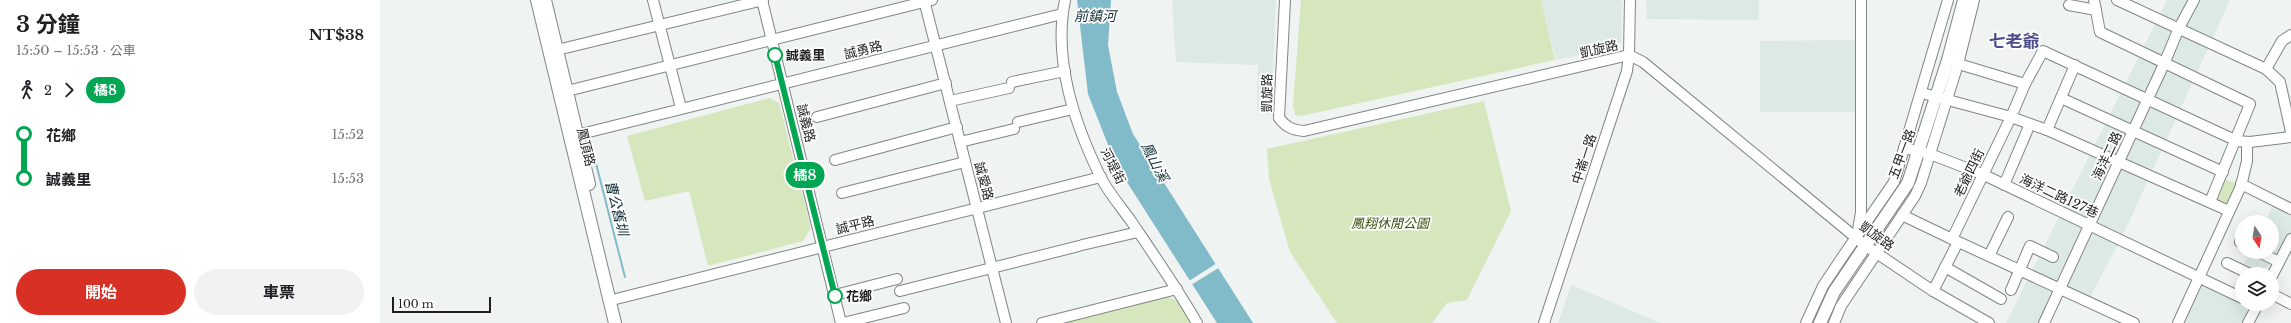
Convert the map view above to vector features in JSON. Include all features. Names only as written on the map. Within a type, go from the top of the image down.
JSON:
[{"type":"main road","name":"鳳頂路","points":[[537,0],[615,323]]},
{"type":"main road","name":"鳳頂路","points":[[545,0],[622,323]]},
{"type":"main road","name":"五甲一路","points":[[1820,323],[1834,292],[1871,249],[1925,153],[1953,62],[1964,0]]},
{"type":"street","points":[[653,0],[681,108]]},
{"type":"street","points":[[557,50],[762,0]]},
{"type":"street","name":"誠義路","points":[[762,0],[842,323]]},
{"type":"street","name":"河堤街","points":[[1065,0],[1062,14],[1062,48],[1069,98],[1073,109],[1101,177],[1177,289],[1198,323]]},
{"type":"street","name":"凱旋路","points":[[1285,0],[1278,112],[1279,118],[1284,124],[1294,130],[1304,131],[1355,120],[1629,55],[1643,62],[1856,238],[1933,291],[1989,323]]},
{"type":"street","name":"中崙一路","points":[[1544,323],[1624,78],[1629,55],[1630,0]]},
{"type":"street","points":[[1856,238],[1861,212],[1861,0]]},
{"type":"street","name":"五甲一路","points":[[1806,323],[1823,286],[1856,238],[1871,213],[1894,182],[1922,93],[1948,0]]},
{"type":"street","name":"五甲一路","points":[[1953,62],[1974,0]]},
{"type":"street","points":[[2094,0],[2100,32],[2250,104],[2237,140],[2210,202]]},
{"type":"street","points":[[2117,0],[2136,4],[2179,28],[2266,69],[2280,82],[2291,132]]},
{"type":"street","name":"海洋二路","points":[[2044,323],[2164,64],[2179,28],[2194,0]]},
{"type":"street","points":[[567,91],[927,1]]},
{"type":"street","name":"誠愛路","points":[[927,1],[936,45],[1006,323]]},
{"type":"street","points":[[2069,5],[2096,10]]},
{"type":"street","name":"誠勇路","points":[[577,135],[1062,14]]},
{"type":"street","points":[[2266,69],[2282,41],[2291,35]]},
{"type":"street","name":"老爺四街","points":[[1933,291],[1945,267],[1982,174],[2012,117],[2025,84],[2043,51],[2075,65]]},
{"type":"street","points":[[1953,62],[2025,84]]},
{"type":"street","points":[[2047,130],[2075,65],[2237,140],[2247,142],[2291,137]]},
{"type":"street","points":[[950,101],[1065,71]]},
{"type":"street","points":[[817,117],[946,83]]},
{"type":"street","points":[[1922,93],[2012,117],[2047,130],[2229,211]]},
{"type":"street","points":[[2060,98],[2223,172]]},
{"type":"street","points":[[960,142],[1073,109]]},
{"type":"street","points":[[2004,185],[2030,124]]},
{"type":"street","points":[[835,160],[957,127]]},
{"type":"street","points":[[2178,323],[2241,184],[2247,161],[2247,142]]},
{"type":"street","name":"海洋二路127巷","points":[[1904,148],[1925,153],[1982,174],[2235,295]]},
{"type":"street","name":"五甲一路","points":[[1834,323],[1841,306],[1871,249],[1902,215],[1921,182],[1925,153]]},
{"type":"street","points":[[842,193],[965,162]]},
{"type":"street","name":"誠平路","points":[[616,299],[1101,177]]},
{"type":"street","points":[[2241,184],[2291,209]]},
{"type":"street","points":[[1902,215],[2134,323]]},
{"type":"street","points":[[1989,256],[2008,218]]},
{"type":"street","points":[[900,290],[1138,232]]},
{"type":"street","points":[[2276,267],[2291,239]]},
{"type":"street","points":[[2011,290],[2030,246],[2053,257]]},
{"type":"street","points":[[2273,259],[2279,262],[2291,258]]},
{"type":"street","points":[[2227,263],[2235,267]]},
{"type":"street","points":[[1945,267],[2001,299]]},
{"type":"street","points":[[835,296],[897,280]]},
{"type":"street","points":[[1042,323],[1177,289]]},
{"type":"street","points":[[2279,298],[2291,304]]},
{"type":"street","points":[[842,323],[904,308]]},
{"type":"street","points":[[2248,323],[2254,311]]},
{"type":"shaded area","points":[[1172,0],[1276,0],[1271,115],[1257,111],[1258,65],[1176,62]]},
{"type":"shaded area","points":[[1541,0],[1622,0],[1621,43],[1614,48],[1556,60]]},
{"type":"shaded area","points":[[1646,0],[1759,0],[1759,20],[1647,19]]},
{"type":"shaded area","points":[[2167,0],[2230,0],[2123,235],[2090,297],[2057,283],[2038,323],[2006,323]]},
{"type":"shaded area","points":[[1857,40],[1857,112],[1760,112],[1760,41]]},
{"type":"shaded area","points":[[2273,205],[2291,213],[2291,252],[2279,257],[2279,215],[2268,215]]},
{"type":"shaded area","points":[[2246,259],[2276,259],[2267,267],[2242,267]]},
{"type":"shaded area","points":[[2206,276],[2232,288],[2235,282],[2235,311],[2247,311],[2241,323],[2184,323]]},
{"type":"shaded area","points":[[1571,285],[1661,323],[1558,323]]},
{"type":"green space","points":[[1301,0],[1541,0],[1555,60],[1301,116],[1295,115],[1293,105]]},
{"type":"green space","points":[[770,98],[779,103],[811,228],[803,241],[708,266],[689,191],[645,201],[627,136]]},
{"type":"green space","name":"鳳翔休閒公園","points":[[1484,101],[1511,211],[1467,300],[1447,303],[1432,323],[1337,323],[1290,252],[1269,179],[1267,149]]},
{"type":"green space","points":[[2223,178],[2239,185],[2228,208],[2212,201]]},
{"type":"green space","points":[[1169,297],[1181,302],[1194,323],[1063,323]]},
{"type":"water","name":"前鎮河","points":[[1077,0],[1111,0],[1108,45],[1117,92],[1133,134],[1253,323],[1217,323],[1116,165],[1088,94]]},
{"type":"pier","points":[[1217,263],[1220,267],[1191,285],[1189,281]]},
{"type":"waterway","name":"曹公舊圳","points":[[591,144],[625,277]]},
{"type":"bus line","name":"橘8","points":[[775,55],[835,296]]},
{"type":"place","name":"誠義里","points":[[775,55]]},
{"type":"place","name":"花鄉","points":[[835,296]]},
{"type":"district","name":"七老爺","points":[[2014,41]]},
{"type":"water label","name":"鳳山溪","points":[[1155,162]]}]
